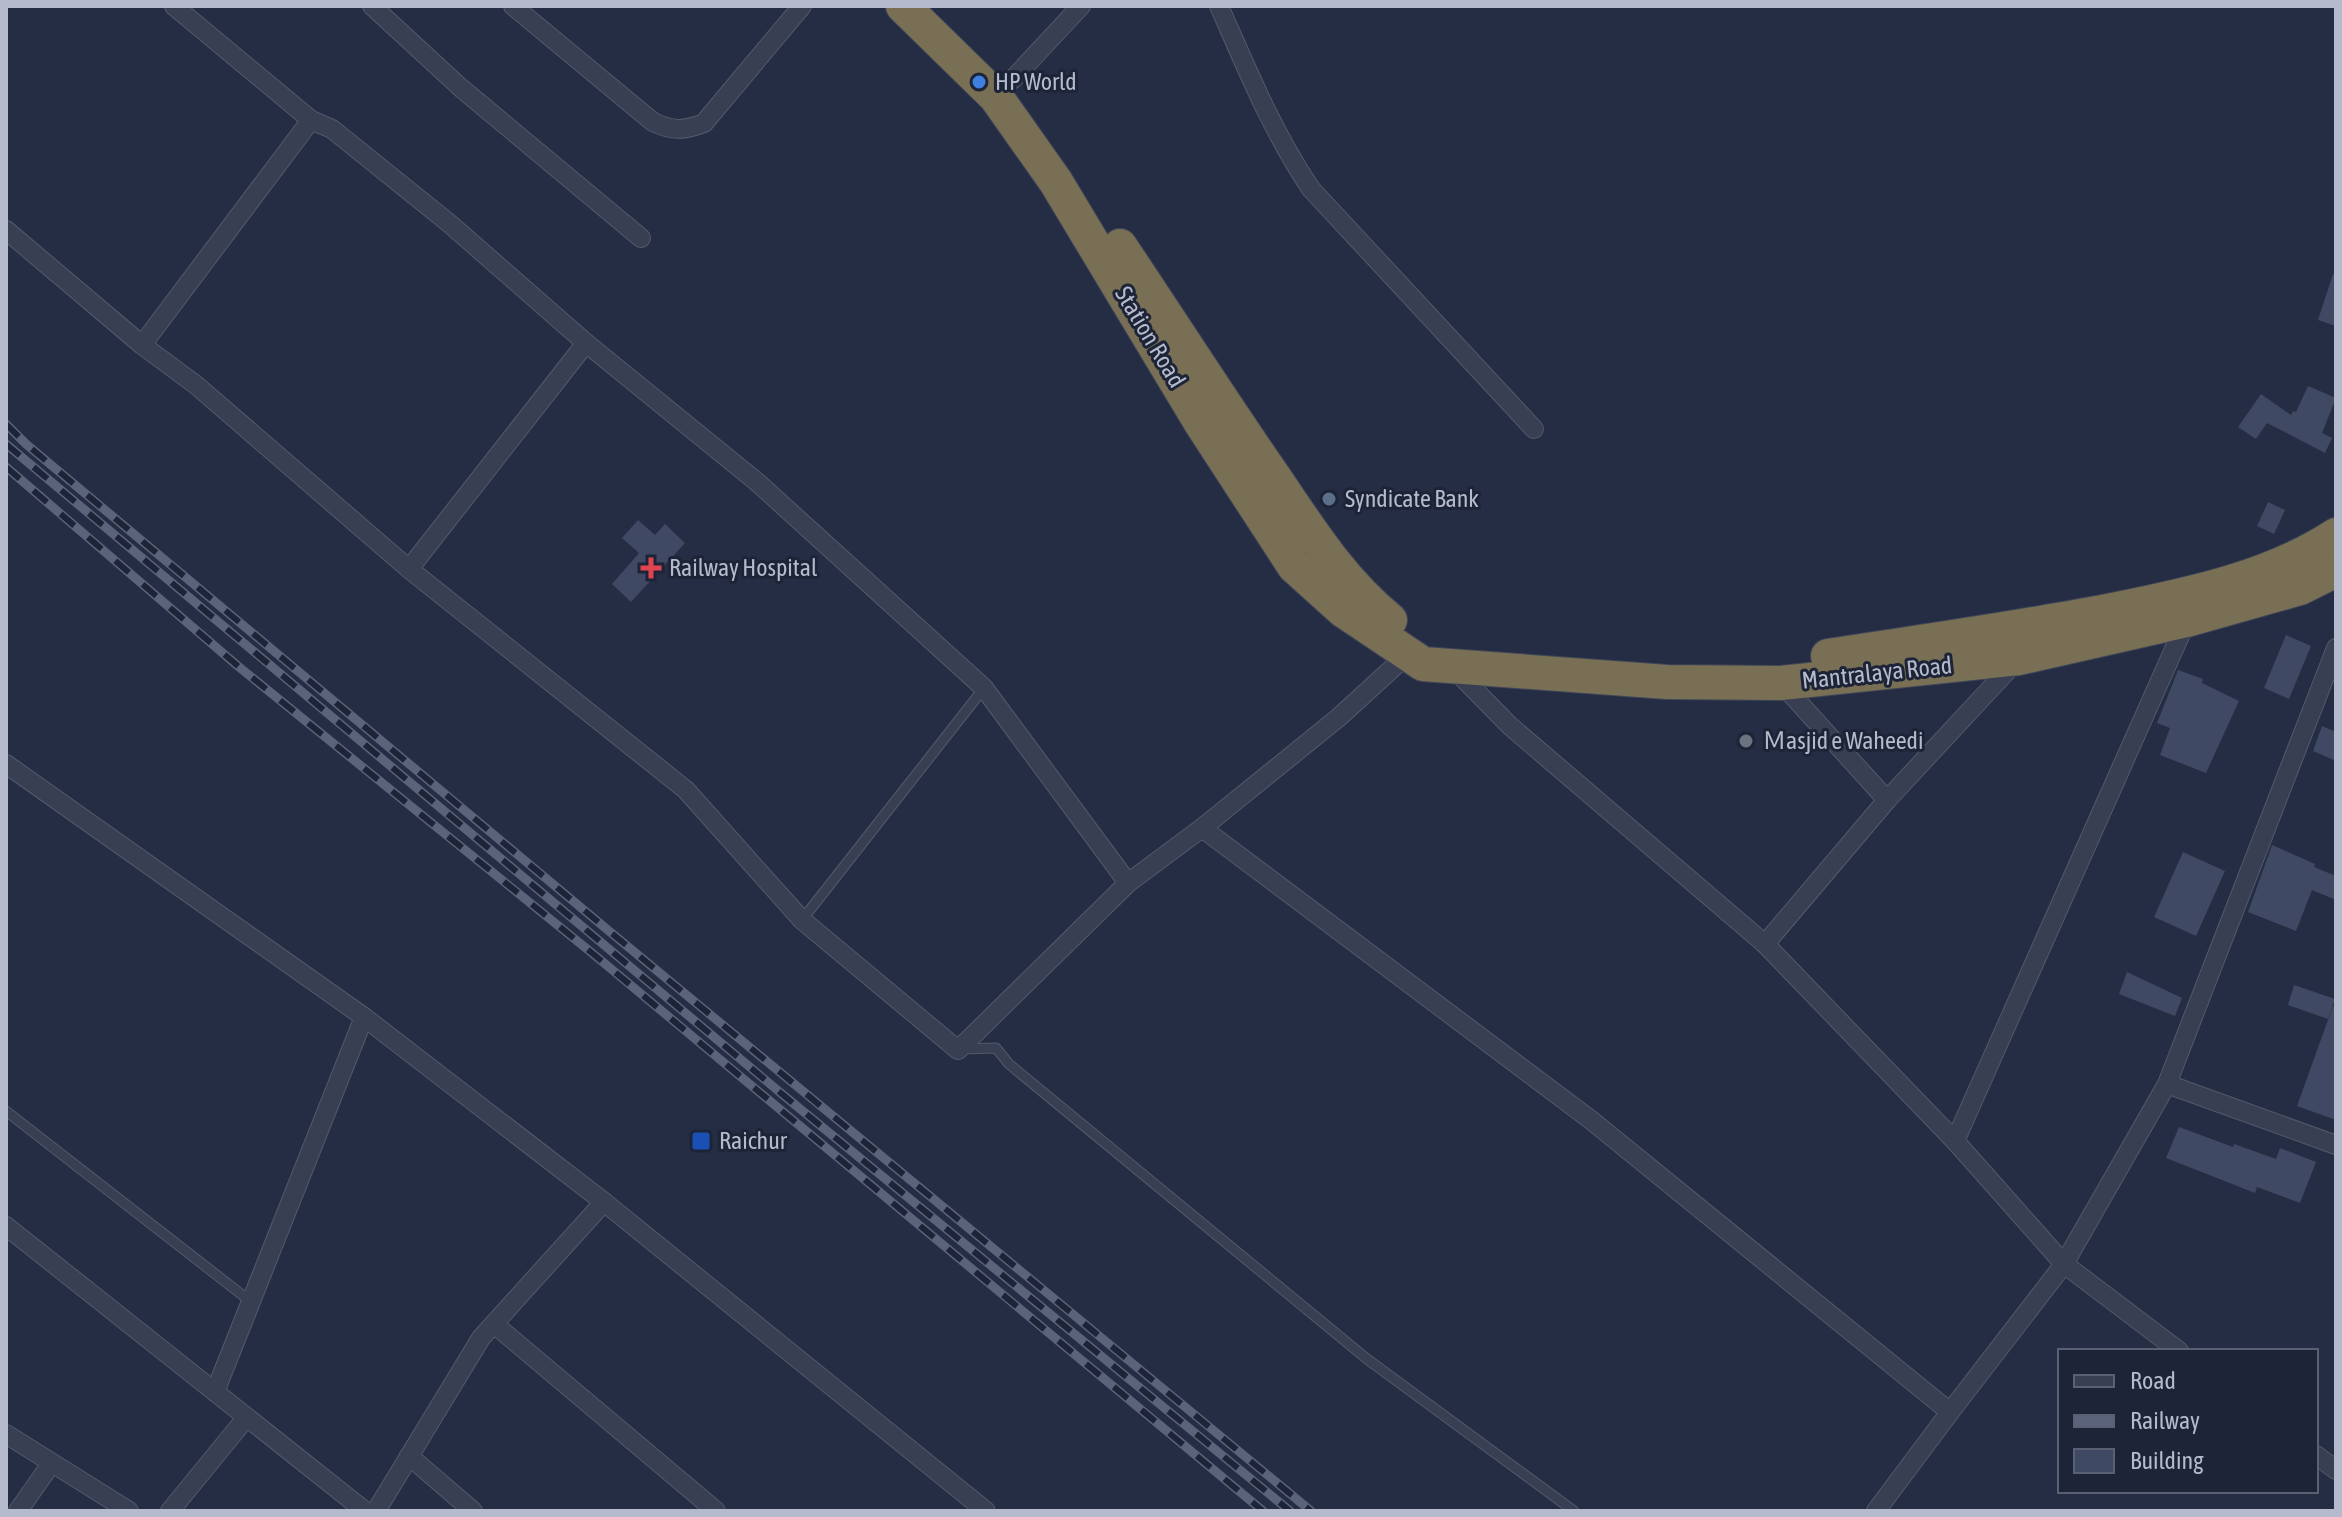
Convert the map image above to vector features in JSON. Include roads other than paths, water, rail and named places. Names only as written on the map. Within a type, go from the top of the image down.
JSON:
[{"type":"highway","name":"Station Road","points":[[903,6],[996,97],[1056,182],[1201,423],[1294,566],[1344,611],[1410,646]]},
{"type":"highway","name":"Station Road","points":[[935,6],[1012,80],[1223,403],[1329,556],[1361,596],[1410,646]]},
{"type":"highway","name":"Mantralaya Road","points":[[1410,646],[1660,663],[1785,663],[2051,622],[2186,595],[2299,557],[2336,535]]},
{"type":"highway","name":"Mantralaya Road","points":[[1410,646],[1423,664],[1453,668],[1667,682],[1781,683],[2019,658],[2187,620],[2300,588],[2336,570]]},
{"type":"street","points":[[174,6],[311,120],[332,129],[438,214],[586,343],[757,482],[984,688],[1128,883]]},
{"type":"street","points":[[372,6],[461,88],[641,238]]},
{"type":"street","points":[[513,6],[653,122],[668,129],[686,130],[704,123],[802,6]]},
{"type":"street","points":[[1012,80],[1081,6]]},
{"type":"street","points":[[1219,6],[1264,110],[1311,189],[1534,429]]},
{"type":"street","points":[[142,345],[311,120]]},
{"type":"street","points":[[6,230],[142,345],[196,385],[409,569],[686,790],[802,920],[958,1050],[1128,883],[1202,828],[1338,718],[1410,646]]},
{"type":"street","points":[[409,569],[586,343]]},
{"type":"street","points":[[1955,1141],[2187,620]]},
{"type":"street","points":[[1876,1511],[2064,1264],[2167,1084],[2336,648]]},
{"type":"street","points":[[1765,944],[1887,800],[2019,658]]},
{"type":"street","points":[[1453,668],[1510,726],[1765,944],[1955,1141],[2064,1264],[2176,1349]]},
{"type":"street","points":[[1781,683],[1887,800]]},
{"type":"street","points":[[6,764],[364,1017],[604,1202],[986,1511]]},
{"type":"street","points":[[1202,828],[1591,1120],[1950,1412]]},
{"type":"street","points":[[215,1392],[364,1017]]},
{"type":"street","points":[[2167,1084],[2336,1145]]},
{"type":"street","points":[[376,1511],[474,1349],[604,1202]]},
{"type":"street","points":[[6,1226],[365,1511]]},
{"type":"street","points":[[494,1324],[716,1511]]},
{"type":"street","points":[[170,1511],[246,1418]]},
{"type":"street","points":[[6,1434],[129,1511]]},
{"type":"street","points":[[409,1456],[473,1511]]},
{"type":"street","points":[[2318,1456],[2336,1470]]},
{"type":"street","points":[[18,1511],[51,1464]]},
{"type":"lane","points":[[802,920],[984,688]]},
{"type":"lane","points":[[958,1050],[996,1048],[1009,1064],[1367,1359],[1574,1511]]},
{"type":"lane","points":[[6,1111],[250,1301]]},
{"type":"railway","points":[[6,424],[26,444],[609,931],[1311,1511]]},
{"type":"railway","points":[[6,444],[782,1094],[1290,1511]]},
{"type":"railway","points":[[6,467],[239,667],[592,953],[1263,1511]]},
{"type":"place","name":"HP World","points":[[979,82]]},
{"type":"place","name":"Syndicate Bank","points":[[1329,499]]},
{"type":"place","name":"Railway Hospital","points":[[651,568]]},
{"type":"place","name":"Ｍasjid e Waheedi","points":[[1746,741]]},
{"type":"place","name":"Raichur","points":[[701,1141]]}]
